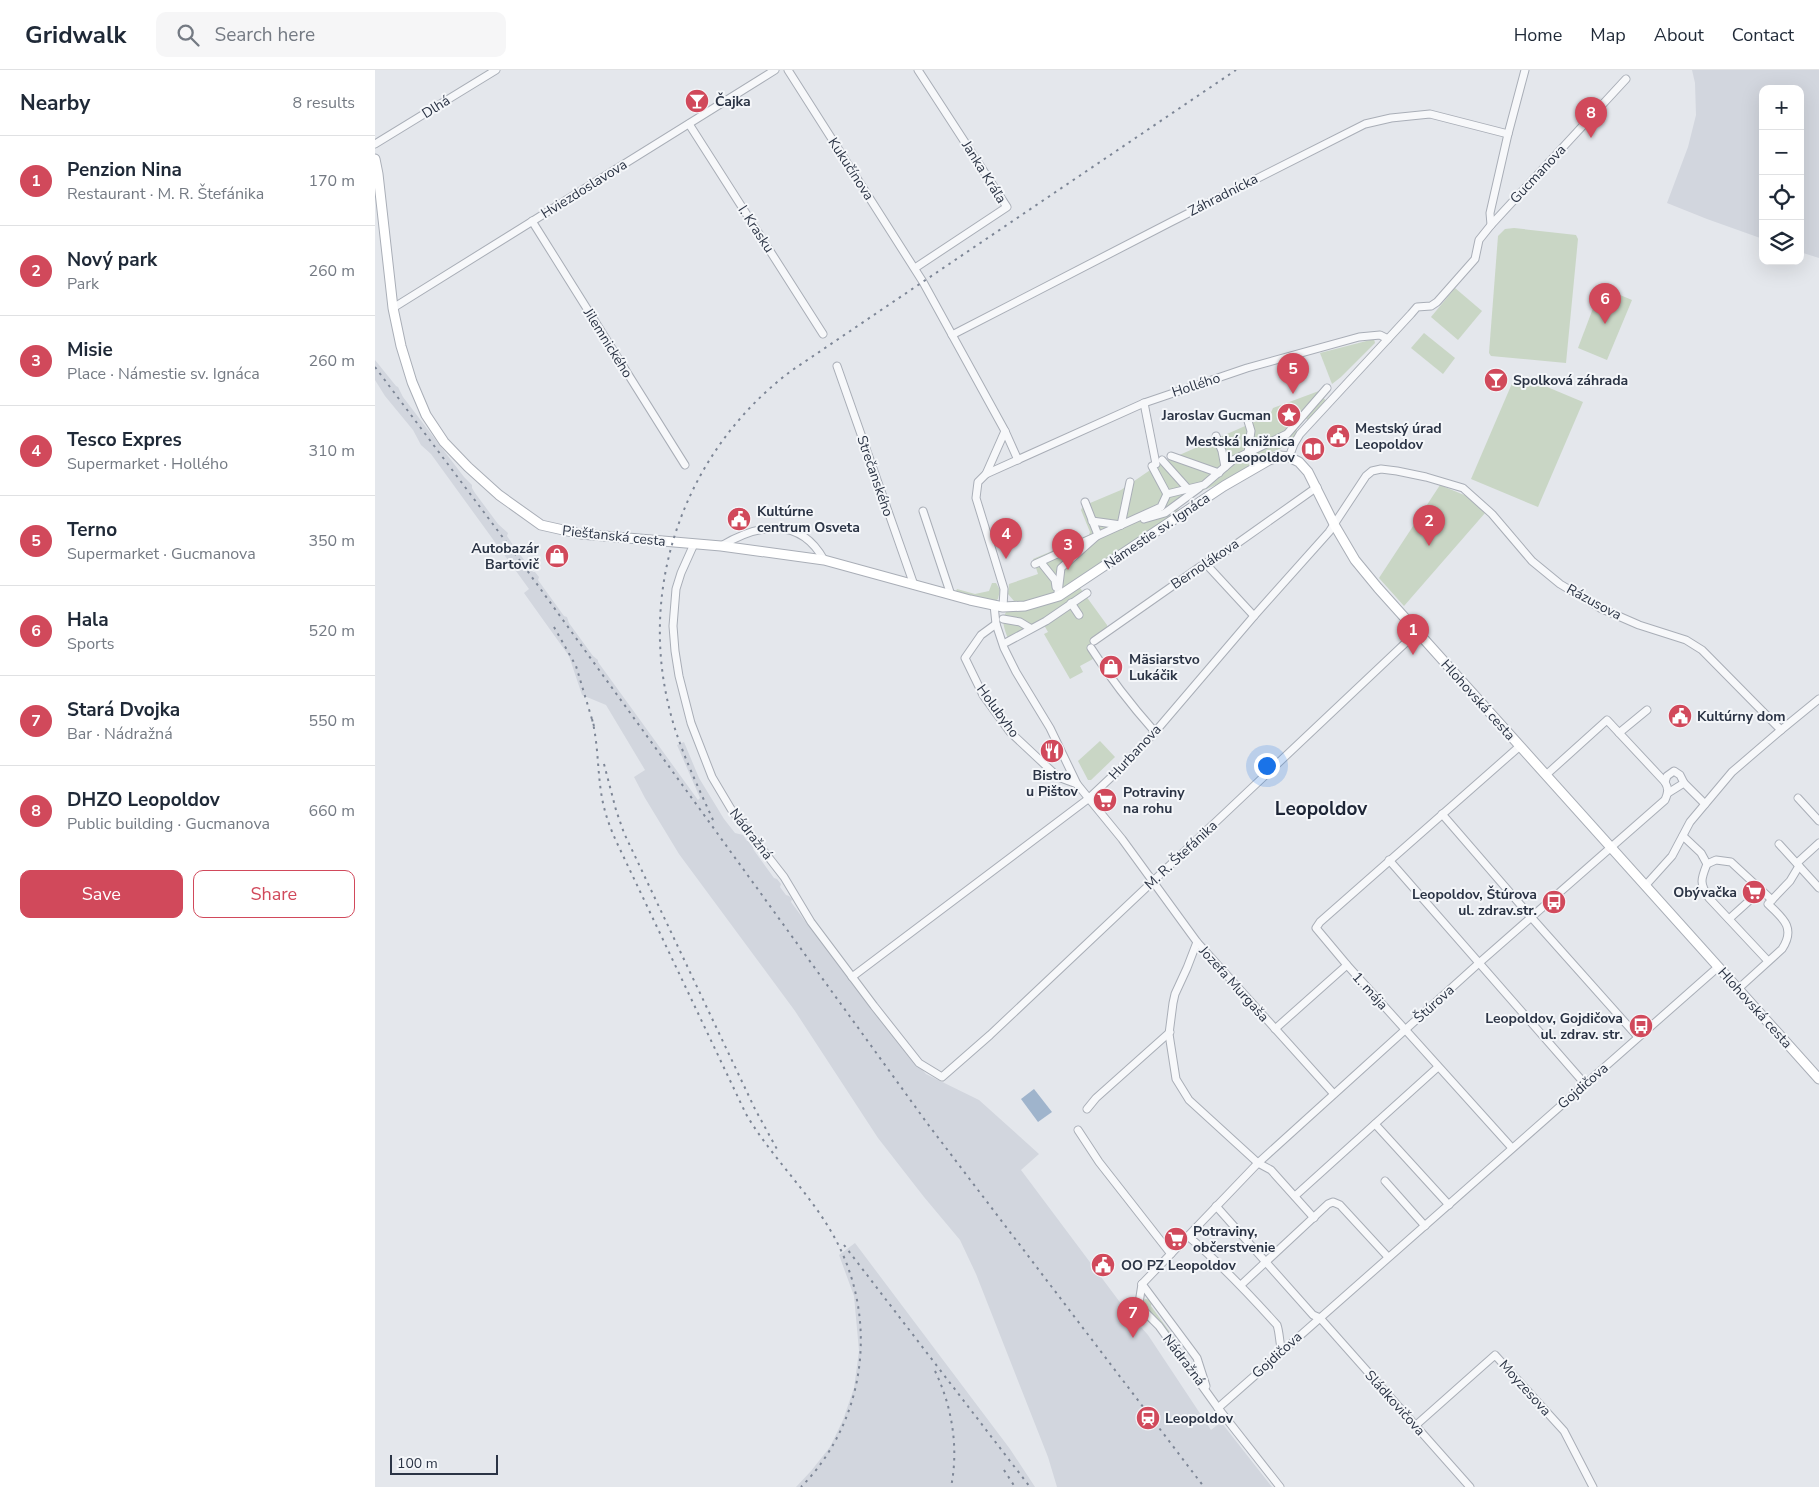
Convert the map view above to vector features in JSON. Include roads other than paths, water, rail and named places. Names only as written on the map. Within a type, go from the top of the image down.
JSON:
[{"type":"street","name":"Dlhá","points":[[375,144],[496,70]]},
{"type":"street","name":"Hviezdoslavova","points":[[393,308],[775,70]]},
{"type":"street","name":"Kukučínova","points":[[788,70],[915,268],[952,335]]},
{"type":"street","name":"Janka Kráľa","points":[[915,268],[1007,207],[918,70]]},
{"type":"street","name":"Gucmanova","points":[[1491,225],[1490,214],[1525,70]]},
{"type":"street","name":"Gucmanova","points":[[1388,339],[1417,307],[1431,306],[1437,302],[1475,259],[1479,240],[1491,225],[1626,79]]},
{"type":"street","name":"Záhradnícka","points":[[952,335],[1179,217],[1365,124],[1391,118],[1430,114],[1508,134]]},
{"type":"street","name":"I. Krasku","points":[[689,124],[823,334]]},
{"type":"street","name":"Piešťanská cesta","points":[[375,159],[393,308],[401,346],[413,382],[426,415],[444,442],[499,495],[541,525],[561,531],[721,546],[825,560],[951,595],[999,606]]},
{"type":"street","name":"Jilemnického","points":[[532,221],[685,465]]},
{"type":"street","points":[[952,335],[1005,431],[1018,460]]},
{"type":"street","name":"Hollého","points":[[986,474],[1144,403],[1247,368],[1359,337],[1380,335],[1388,339]]},
{"type":"street","points":[[1289,456],[1300,434],[1388,339]]},
{"type":"street","name":"Strečanského","points":[[837,366],[914,585]]},
{"type":"street","points":[[1061,568],[1035,564],[1121,525],[1165,513],[1204,485],[1233,460],[1287,434],[1327,388]]},
{"type":"street","points":[[1144,403],[1157,463],[1167,494],[1165,513]]},
{"type":"street","points":[[1248,422],[1251,432],[1249,453]]},
{"type":"street","points":[[986,474],[1005,431]]},
{"type":"street","points":[[1216,436],[1222,451],[1222,470]]},
{"type":"street","points":[[1171,456],[1222,470]]},
{"type":"street","name":"Námestie sv. Ignáca","points":[[999,606],[1025,606],[1059,596],[1224,486],[1269,460],[1280,456],[1289,456]]},
{"type":"street","name":"Hlohovská cesta","points":[[1289,456],[1299,462],[1308,472],[1335,526],[1355,560],[1717,968],[1818,1076]]},
{"type":"street","points":[[1157,463],[1181,481],[1185,490],[1182,501]]},
{"type":"street","name":"Rázusova","points":[[1335,526],[1372,471],[1381,469],[1397,471],[1427,477],[1463,488],[1492,514],[1532,561],[1560,584],[1600,608],[1639,625],[1687,640],[1702,650],[1781,730]]},
{"type":"street","name":"Holubyho","points":[[986,474],[979,482],[976,498],[1004,589],[999,606],[999,621],[1004,648],[1016,672],[1051,728],[1077,784],[1122,839],[1197,942]]},
{"type":"street","points":[[1121,525],[1130,482]]},
{"type":"street","points":[[1167,494],[1204,485]]},
{"type":"street","name":"Bernolákova","points":[[1155,732],[1129,703],[1092,644],[1317,487]]},
{"type":"street","points":[[1085,502],[1098,535]]},
{"type":"street","points":[[923,511],[951,595]]},
{"type":"street","points":[[1092,520],[1121,525]]},
{"type":"street","name":"Hurbanova","points":[[852,977],[1089,799],[1122,768],[1155,732],[1254,616],[1335,526]]},
{"type":"street","points":[[721,546],[740,535],[761,528],[787,529],[802,535],[812,542],[825,560]]},
{"type":"street","points":[[1043,565],[1055,580],[1058,593],[1061,568],[1098,535]]},
{"type":"street","name":"Nádražná","points":[[694,544],[676,589],[673,626],[679,676],[699,746],[712,777],[731,809],[784,877],[811,922],[852,977],[919,1063],[942,1077]]},
{"type":"street","points":[[1206,564],[1254,616]]},
{"type":"street","points":[[1007,642],[1046,621],[1087,593]]},
{"type":"street","points":[[1060,599],[1064,608]]},
{"type":"street","points":[[1071,603],[1079,615]]},
{"type":"street","points":[[999,621],[1020,622],[1030,628]]},
{"type":"street","name":"Holubyho","points":[[999,621],[981,635],[965,658],[983,695],[1010,732],[1058,777],[1077,784]]},
{"type":"street","name":"M. R. Štefánika","points":[[942,1077],[990,1035],[1417,632]]},
{"type":"street","points":[[1645,886],[1672,856],[1690,822],[1732,772],[1819,699]]},
{"type":"street","points":[[1619,733],[1647,710]]},
{"type":"street","points":[[1546,775],[1607,720],[1665,782],[1668,787],[1665,800],[1611,847]]},
{"type":"street","name":"1. mája","points":[[1512,1148],[1316,928],[1320,922],[1389,860],[1520,746]]},
{"type":"street","points":[[1665,782],[1667,776],[1673,771],[1681,775],[1684,783],[1705,804]]},
{"type":"street","points":[[1668,793],[1684,783]]},
{"type":"street","points":[[1798,798],[1819,821]]},
{"type":"street","points":[[1442,814],[1638,1037]]},
{"type":"street","points":[[1683,836],[1701,853],[1707,864]]},
{"type":"street","points":[[1738,989],[1782,949],[1787,942],[1787,924],[1768,904],[1790,881],[1798,864],[1819,842]]},
{"type":"street","points":[[1779,844],[1819,888]]},
{"type":"street","name":"Štúrova","points":[[1142,1284],[1258,1163],[1333,1093],[1611,847]]},
{"type":"street","points":[[1389,860],[1585,1084]]},
{"type":"street","points":[[1768,961],[1703,888],[1701,880],[1707,864],[1716,860],[1731,862],[1772,900]]},
{"type":"street","points":[[1729,919],[1750,900]]},
{"type":"street","name":"Jozefa Murgaša","points":[[1258,1163],[1189,1100],[1176,1079],[1172,1060],[1170,1032],[1175,994],[1197,942],[1333,1093]]},
{"type":"street","name":"Jozefa Murgaša","points":[[1275,1029],[1347,965]]},
{"type":"street","name":"Gojdičova","points":[[1218,1408],[1717,968]]},
{"type":"street","points":[[1087,1109],[1096,1098],[1170,1032]]},
{"type":"street","points":[[1295,1196],[1438,1066]]},
{"type":"street","points":[[1375,1124],[1449,1205]]},
{"type":"street","points":[[1078,1130],[1099,1162],[1171,1254]]},
{"type":"street","points":[[1258,1163],[1271,1170],[1314,1218]]},
{"type":"street","points":[[1385,1181],[1425,1226]]},
{"type":"street","points":[[1241,1285],[1328,1204],[1333,1202],[1340,1205],[1388,1257]]},
{"type":"street","points":[[1216,1206],[1266,1263],[1313,1314],[1319,1318]]},
{"type":"street","points":[[1189,1237],[1241,1285],[1277,1325],[1280,1332],[1279,1344],[1282,1351]]},
{"type":"street","name":"Nádražná","points":[[1142,1284],[1197,1358],[1211,1397]]},
{"type":"street","name":"Nádražná","points":[[1142,1284],[1139,1303],[1141,1308],[1159,1326],[1218,1408],[1280,1487]]},
{"type":"street","name":"Sládkovičova","points":[[1319,1318],[1470,1487]]},
{"type":"street","name":"Moyzesova","points":[[1415,1426],[1495,1355],[1564,1431],[1593,1487]]},
{"type":"water","points":[[1034,1089],[1052,1112],[1038,1122],[1021,1099]]},
{"type":"railway","points":[[713,820],[682,748],[668,703],[661,656],[661,609],[667,563],[680,519],[700,477],[725,438],[755,402],[791,371],[1236,70]]},
{"type":"railway","points":[[375,367],[513,551],[927,1123],[1204,1487]]},
{"type":"railway","points":[[554,627],[576,666],[594,726]]},
{"type":"railway","points":[[592,719],[603,803],[617,843],[746,1114],[755,1129],[820,1213],[845,1260],[856,1294],[860,1328],[860,1363],[853,1397],[841,1429],[824,1459],[801,1487]]},
{"type":"railway","points":[[604,764],[624,833],[755,1109],[778,1151]]},
{"type":"railway","points":[[844,1245],[1030,1487]]},
{"type":"railway","points":[[935,1371],[950,1413],[954,1442],[951,1487]]},
{"type":"railway","points":[[1004,1470],[1015,1487]]},
{"type":"place","name":"Čajka","points":[[697,101]]},
{"type":"place","name":"DHZO Leopoldov","points":[[1591,138]]},
{"type":"place","name":"Hala","points":[[1605,324]]},
{"type":"place","name":"Spolková záhrada","points":[[1496,380]]},
{"type":"place","name":"Terno","points":[[1293,394]]},
{"type":"place","name":"Jaroslav Gucman","points":[[1289,415]]},
{"type":"place","name":"Mestský úrad Leopoldov","points":[[1338,436]]},
{"type":"place","name":"Mestská knižnica Leopoldov","points":[[1313,449]]},
{"type":"place","name":"Kultúrne centrum Osveta","points":[[739,519]]},
{"type":"place","name":"Nový park","points":[[1429,546]]},
{"type":"place","name":"Autobazár Bartovič","points":[[557,556]]},
{"type":"place","name":"Tesco Expres","points":[[1006,559]]},
{"type":"place","name":"Misie","points":[[1068,570]]},
{"type":"place","name":"Penzion Nina","points":[[1413,655]]},
{"type":"place","name":"Mäsiarstvo Lukáčik","points":[[1111,667]]},
{"type":"place","name":"Kultúrny dom","points":[[1680,716]]},
{"type":"place","name":"Bistro u Pištov","points":[[1052,751]]},
{"type":"place","name":"Potraviny na rohu","points":[[1105,800]]},
{"type":"place","name":"Obývačka","points":[[1754,892]]},
{"type":"place","name":"Leopoldov, Štúrova ul. zdrav.str.","points":[[1554,902]]},
{"type":"place","name":"Leopoldov, Gojdičova ul. zdrav. str.","points":[[1641,1026]]},
{"type":"place","name":"Potraviny, občerstvenie","points":[[1176,1239]]},
{"type":"place","name":"OO PZ Leopoldov","points":[[1103,1265]]},
{"type":"place","name":"Stará Dvojka","points":[[1133,1338]]},
{"type":"place","name":"Leopoldov","points":[[1148,1418]]},
{"type":"district","name":"Leopoldov","points":[[1321,809]]}]
